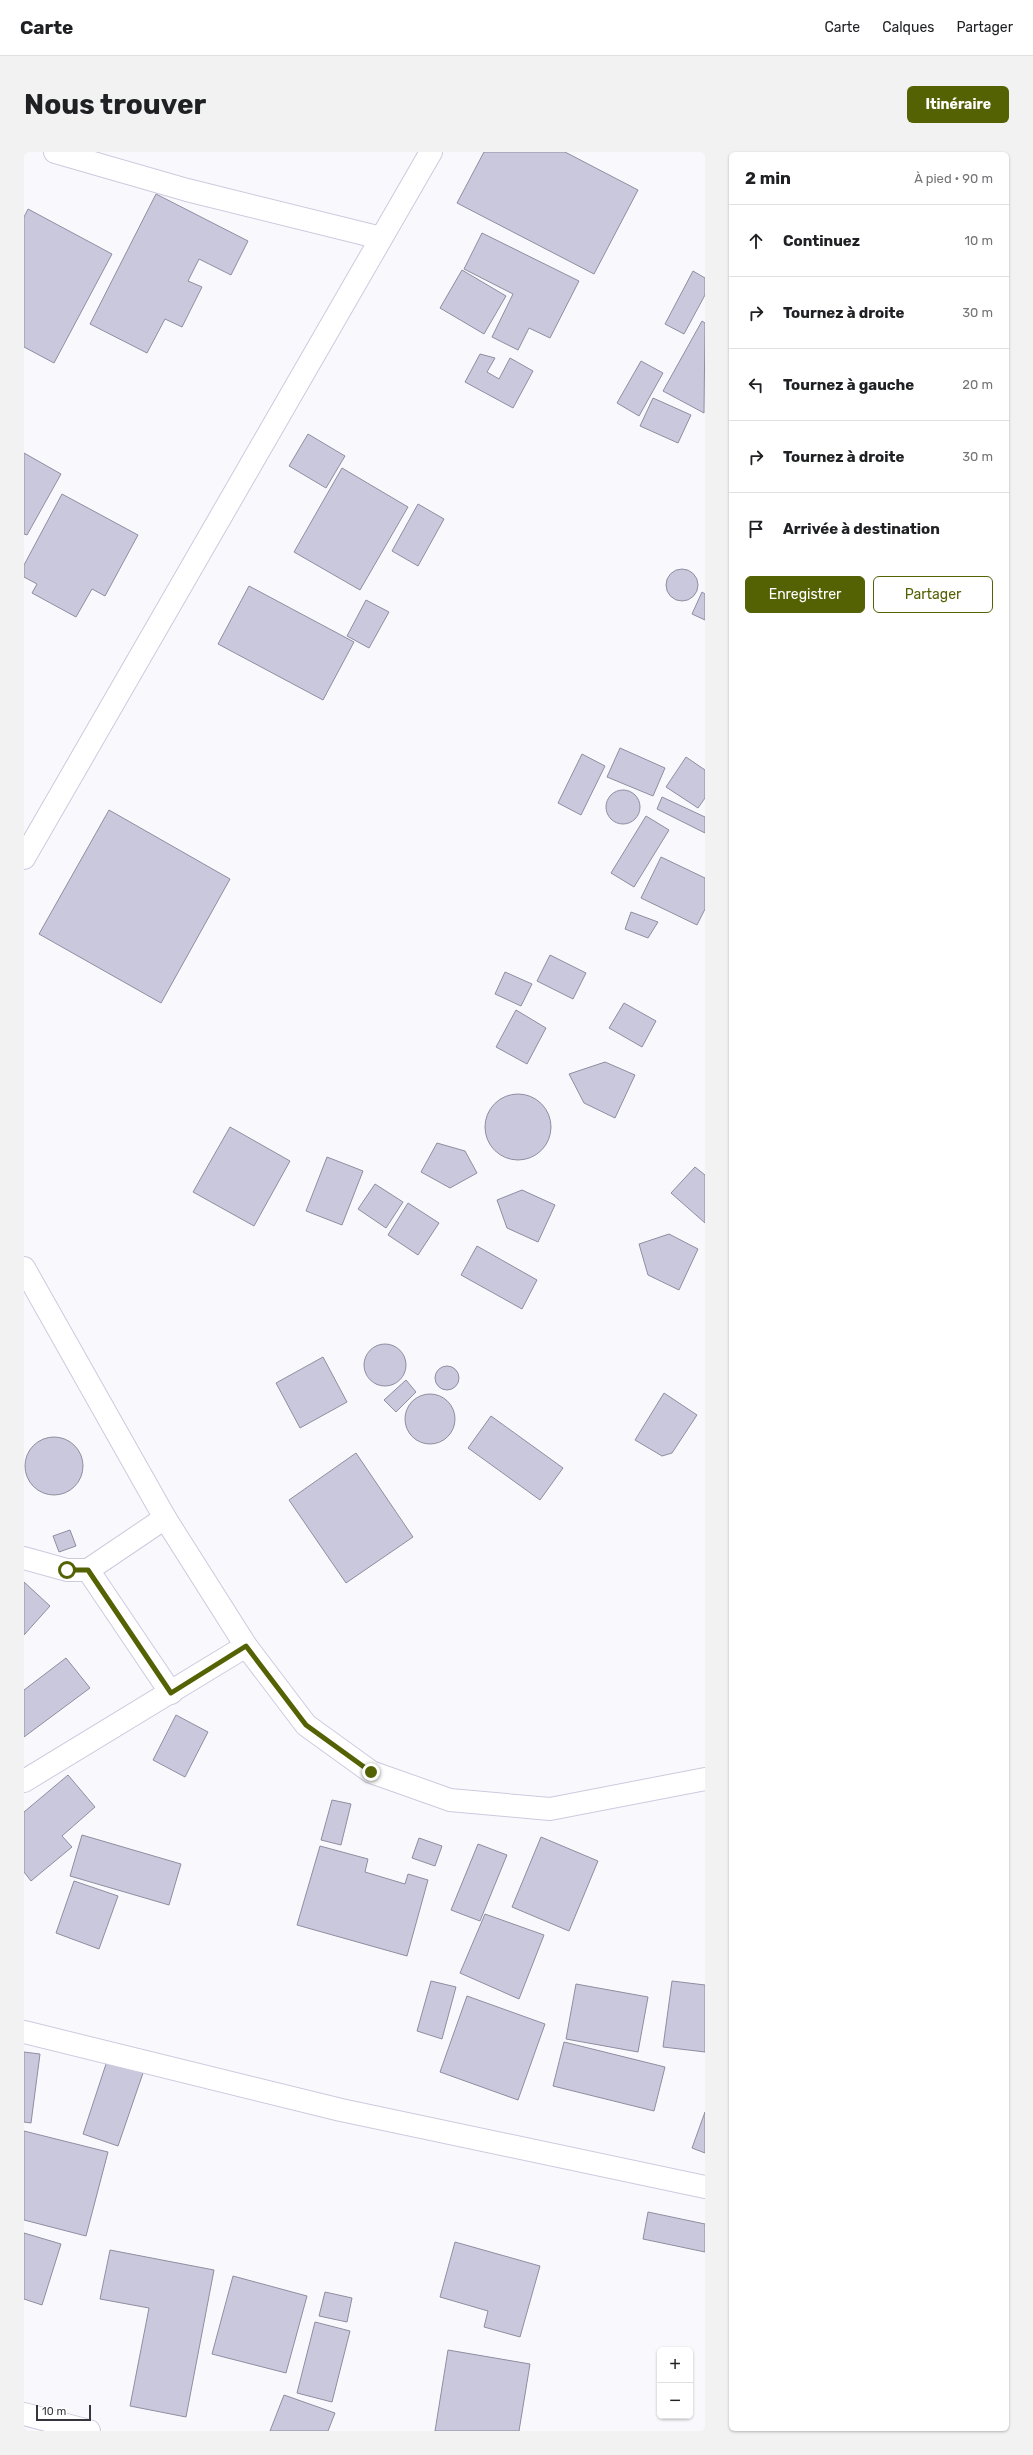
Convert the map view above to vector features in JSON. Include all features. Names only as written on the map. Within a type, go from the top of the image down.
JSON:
[{"type":"street","points":[[55,152],[187,190],[381,238]]},
{"type":"street","points":[[24,858],[431,152]]},
{"type":"street","points":[[24,1268],[165,1518],[246,1646],[306,1725],[371,1772],[450,1800],[550,1809],[705,1779]]},
{"type":"street","points":[[24,1558],[67,1570],[88,1570],[165,1518]]},
{"type":"street","points":[[88,1570],[171,1693]]},
{"type":"street","points":[[24,1781],[246,1646]]},
{"type":"street","points":[[24,2032],[341,2110],[705,2187]]},
{"type":"street","points":[[24,2414],[90,2431]]},
{"type":"building","points":[[484,152],[565,152],[638,190],[594,274],[457,203]]},
{"type":"building","points":[[156,194],[248,241],[231,275],[199,259],[188,281],[202,287],[182,327],[165,319],[147,353],[90,324]]},
{"type":"building","points":[[28,209],[112,254],[54,363],[24,347],[24,217]]},
{"type":"building","points":[[482,233],[579,281],[550,338],[529,328],[518,350],[492,337],[513,294],[464,269]]},
{"type":"building","points":[[462,270],[506,296],[484,334],[440,308]]},
{"type":"building","points":[[693,271],[705,278],[705,295],[684,334],[665,324]]},
{"type":"building","points":[[702,321],[705,323],[704,413],[663,391]]},
{"type":"building","points":[[480,354],[495,358],[487,372],[499,379],[510,358],[533,371],[513,408],[465,382]]},
{"type":"building","points":[[641,361],[663,373],[639,416],[617,403]]},
{"type":"building","points":[[653,398],[691,415],[678,443],[640,426]]},
{"type":"building","points":[[308,434],[345,456],[326,488],[289,466]]},
{"type":"building","points":[[24,453],[61,474],[27,535],[24,534]]},
{"type":"building","points":[[342,468],[408,507],[360,590],[294,552]]},
{"type":"building","points":[[62,494],[138,535],[105,596],[92,589],[76,617],[32,593],[37,584],[24,577],[24,565]]},
{"type":"building","points":[[418,504],[444,519],[418,566],[392,551]]},
{"type":"building","points":[[679,569],[685,569],[695,576],[698,585],[697,591],[691,598],[685,601],[679,601],[669,594],[666,588],[666,582],[673,572]]},
{"type":"building","points":[[249,586],[354,642],[323,700],[218,644]]},
{"type":"building","points":[[702,592],[705,594],[705,620],[692,614]]},
{"type":"building","points":[[366,600],[389,612],[369,648],[347,636]]},
{"type":"building","points":[[620,748],[665,768],[653,796],[607,777]]},
{"type":"building","points":[[582,754],[605,766],[581,815],[558,803]]},
{"type":"building","points":[[686,757],[705,770],[705,798],[698,808],[666,787]]},
{"type":"building","points":[[626,790],[635,795],[639,800],[639,814],[635,819],[630,823],[620,824],[616,823],[607,814],[606,804],[607,800],[616,791]]},
{"type":"building","points":[[662,797],[705,817],[705,833],[657,809]]},
{"type":"building","points":[[109,810],[230,879],[161,1003],[39,934]]},
{"type":"building","points":[[646,816],[669,830],[634,887],[611,873]]},
{"type":"building","points":[[661,857],[705,878],[705,909],[697,925],[641,898]]},
{"type":"building","points":[[631,912],[658,922],[648,938],[625,929]]},
{"type":"building","points":[[550,955],[586,973],[573,999],[537,981]]},
{"type":"building","points":[[505,972],[532,984],[521,1006],[495,994]]},
{"type":"building","points":[[624,1003],[656,1021],[642,1047],[609,1028]]},
{"type":"building","points":[[516,1010],[546,1028],[527,1064],[496,1047]]},
{"type":"building","points":[[605,1062],[635,1075],[615,1118],[584,1103],[569,1074]]},
{"type":"building","points":[[518,1094],[530,1097],[541,1104],[548,1115],[551,1127],[548,1139],[541,1150],[530,1157],[518,1160],[506,1157],[495,1150],[488,1139],[485,1127],[488,1115],[495,1104],[506,1097]]},
{"type":"building","points":[[230,1127],[290,1161],[254,1226],[193,1192]]},
{"type":"building","points":[[437,1143],[465,1151],[477,1173],[450,1188],[421,1172]]},
{"type":"building","points":[[327,1157],[363,1171],[342,1225],[306,1211]]},
{"type":"building","points":[[695,1167],[705,1175],[705,1223],[671,1193]]},
{"type":"building","points":[[375,1184],[403,1202],[386,1228],[358,1209]]},
{"type":"building","points":[[522,1190],[555,1205],[538,1242],[507,1228],[497,1200]]},
{"type":"building","points":[[408,1203],[439,1223],[418,1255],[388,1235]]},
{"type":"building","points":[[669,1234],[698,1249],[679,1290],[648,1275],[639,1244]]},
{"type":"building","points":[[477,1246],[537,1280],[522,1309],[461,1275]]},
{"type":"building","points":[[381,1344],[389,1344],[397,1347],[403,1353],[406,1365],[403,1377],[397,1383],[389,1386],[381,1386],[373,1383],[367,1377],[364,1369],[364,1361],[367,1353],[373,1347]]},
{"type":"building","points":[[323,1357],[347,1402],[300,1428],[276,1383]]},
{"type":"building","points":[[447,1366],[456,1369],[459,1378],[456,1387],[447,1390],[438,1387],[435,1378],[438,1369]]},
{"type":"building","points":[[406,1380],[416,1392],[396,1412],[384,1400]]},
{"type":"building","points":[[664,1393],[697,1415],[672,1453],[662,1456],[635,1440]]},
{"type":"building","points":[[430,1394],[444,1398],[451,1405],[455,1419],[451,1433],[444,1440],[430,1444],[416,1440],[409,1433],[405,1419],[409,1405],[416,1398]]},
{"type":"building","points":[[491,1416],[563,1468],[540,1500],[468,1448]]},
{"type":"building","points":[[48,1437],[60,1437],[75,1445],[83,1460],[83,1472],[75,1487],[60,1495],[48,1495],[33,1487],[25,1472],[25,1460],[33,1445]]},
{"type":"building","points":[[356,1453],[413,1537],[346,1583],[289,1500]]},
{"type":"building","points":[[70,1530],[76,1546],[59,1552],[53,1536]]},
{"type":"building","points":[[24,1582],[50,1606],[24,1635]]},
{"type":"building","points":[[66,1658],[90,1688],[24,1737],[24,1690]]},
{"type":"building","points":[[176,1715],[208,1732],[185,1777],[153,1760]]},
{"type":"building","points":[[68,1775],[95,1807],[62,1836],[72,1847],[31,1881],[24,1872],[24,1812]]},
{"type":"building","points":[[332,1800],[351,1804],[341,1845],[321,1840]]},
{"type":"building","points":[[82,1835],[181,1864],[169,1905],[70,1876]]},
{"type":"building","points":[[541,1837],[598,1861],[569,1931],[512,1907]]},
{"type":"building","points":[[419,1838],[442,1846],[435,1866],[412,1858]]},
{"type":"building","points":[[478,1844],[507,1855],[480,1921],[451,1910]]},
{"type":"building","points":[[320,1846],[368,1859],[365,1872],[405,1884],[408,1874],[428,1880],[407,1956],[297,1925]]},
{"type":"building","points":[[74,1881],[118,1896],[99,1949],[56,1933]]},
{"type":"building","points":[[485,1914],[544,1935],[519,1999],[460,1973]]},
{"type":"building","points":[[431,1981],[456,1987],[442,2039],[417,2031]]},
{"type":"building","points":[[672,1981],[705,1985],[705,2052],[663,2047]]},
{"type":"building","points":[[576,1984],[648,1997],[638,2052],[566,2039]]},
{"type":"building","points":[[467,1996],[545,2024],[518,2100],[440,2072]]},
{"type":"building","points":[[564,2042],[665,2067],[654,2111],[553,2086]]},
{"type":"building","points":[[24,2052],[40,2054],[31,2123],[24,2122]]},
{"type":"building","points":[[107,2061],[143,2073],[118,2146],[83,2134]]},
{"type":"building","points":[[705,2112],[705,2153],[692,2148]]},
{"type":"building","points":[[24,2131],[108,2152],[86,2236],[24,2220]]},
{"type":"building","points":[[648,2212],[705,2224],[705,2252],[643,2239]]},
{"type":"building","points":[[24,2233],[61,2244],[42,2305],[24,2299]]},
{"type":"building","points":[[455,2242],[540,2266],[520,2337],[484,2327],[488,2311],[440,2297]]},
{"type":"building","points":[[110,2250],[214,2270],[186,2417],[130,2406],[149,2308],[100,2299]]},
{"type":"building","points":[[233,2276],[307,2296],[286,2373],[212,2354]]},
{"type":"building","points":[[325,2292],[352,2298],[347,2322],[319,2316]]},
{"type":"building","points":[[315,2322],[350,2331],[332,2402],[297,2393]]},
{"type":"building","points":[[448,2350],[530,2364],[519,2431],[435,2431]]},
{"type":"building","points":[[284,2395],[335,2413],[328,2431],[270,2431]]},
{"type":"route","points":[[67,1570],[88,1570],[171,1693],[246,1646],[306,1725],[371,1772]]}]
